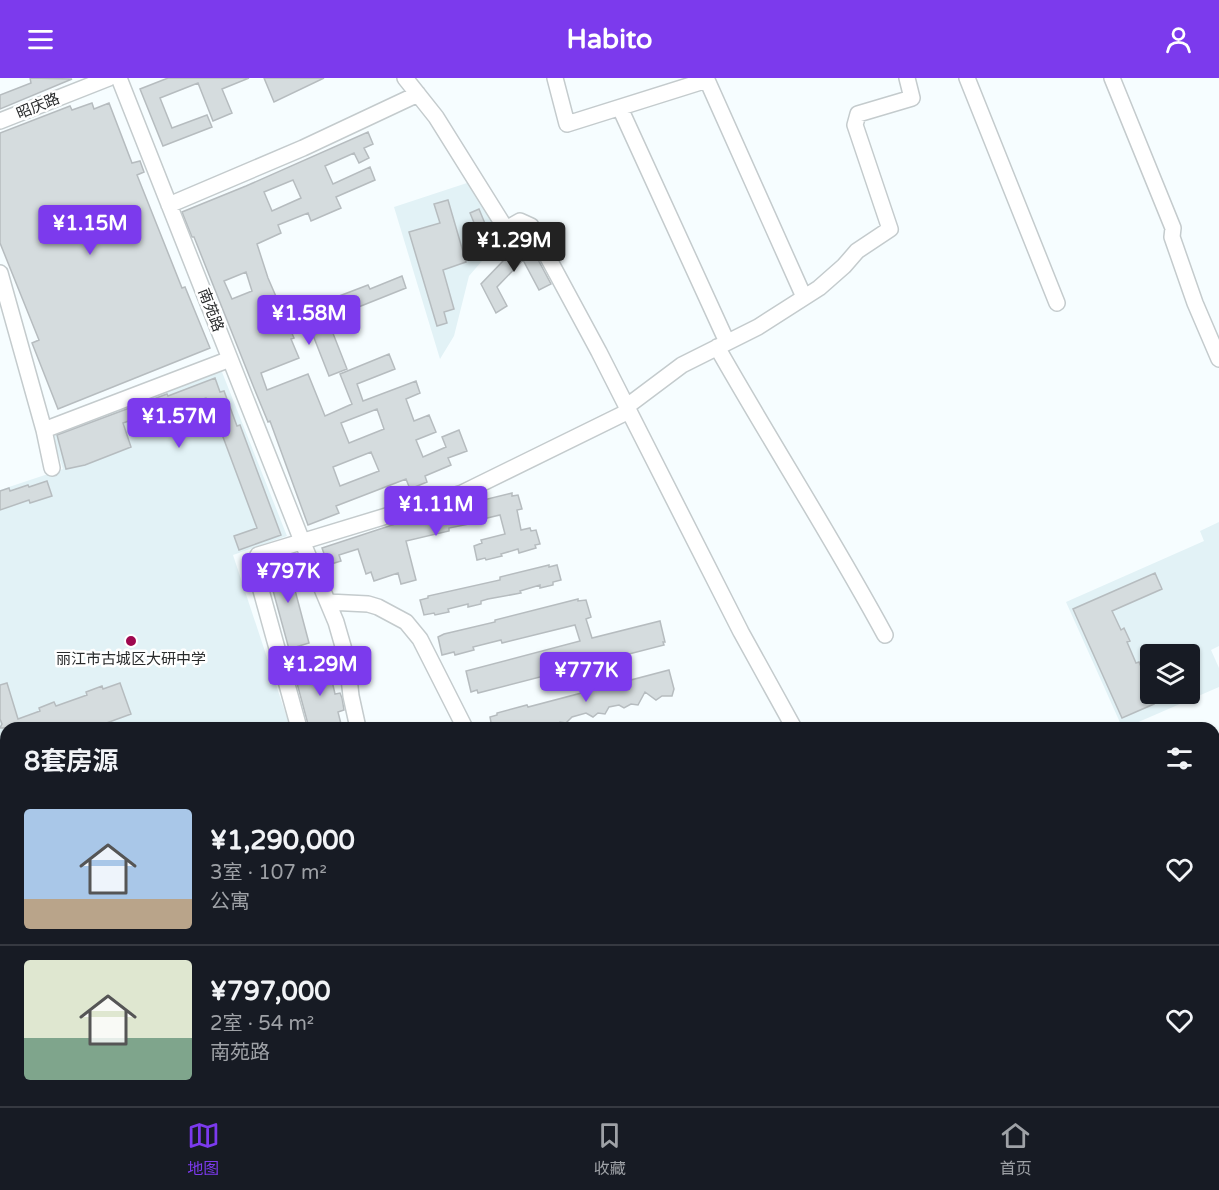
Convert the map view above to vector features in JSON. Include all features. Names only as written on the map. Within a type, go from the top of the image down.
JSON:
[{"type":"street","name":"昭庆路","points":[[0,121],[109,78]]},
{"type":"street","name":"南苑路","points":[[119,78],[328,602],[345,651],[357,722]]},
{"type":"street","points":[[405,78],[436,117],[506,229],[520,221],[531,226],[741,632],[791,722]]},
{"type":"street","points":[[555,78],[567,124],[707,80],[804,297]]},
{"type":"street","points":[[297,722],[254,565],[258,555],[462,493],[627,409],[682,365],[758,327],[830,279],[857,251],[890,229],[855,125],[858,114],[912,98],[907,78]]},
{"type":"street","points":[[967,78],[1057,303]]},
{"type":"street","points":[[1112,78],[1173,228],[1172,237],[1195,303],[1219,359]]},
{"type":"street","points":[[169,205],[303,148],[418,94]]},
{"type":"street","points":[[620,108],[722,345],[757,418],[841,554],[885,635]]},
{"type":"street","points":[[0,273],[44,429],[52,468]]},
{"type":"street","points":[[44,429],[230,359]]},
{"type":"street","points":[[328,602],[368,604],[406,622],[420,639],[462,722]]},
{"type":"shaded area","points":[[470,182],[501,239],[469,276],[454,336],[440,359],[394,207]]},
{"type":"shaded area","name":"丽江市古城区大研中学","points":[[220,367],[287,536],[233,555],[288,722],[0,722],[0,490],[63,469],[51,433]]},
{"type":"shaded area","points":[[1219,522],[1219,646],[1211,650],[1219,668],[1219,687],[1200,695],[1200,644],[1140,644],[1140,704],[1180,704],[1138,722],[1120,722],[1066,602],[1204,541],[1200,531]]},
{"type":"building","points":[[30,78],[72,79],[0,109],[0,95],[31,83]]},
{"type":"building","points":[[168,78],[249,78],[222,89],[232,113],[213,121],[198,83],[160,98],[172,128],[207,115],[212,127],[163,146],[140,89]]},
{"type":"building","points":[[264,78],[324,78],[274,102]]},
{"type":"building","points":[[92,103],[94,109],[109,103],[132,163],[140,161],[144,172],[137,175],[182,288],[185,287],[210,348],[58,409],[32,343],[39,340],[0,243],[0,133],[70,106],[72,110]]},
{"type":"building","points":[[368,132],[373,144],[364,148],[369,158],[359,163],[354,153],[325,166],[333,184],[370,167],[375,180],[336,197],[341,208],[311,221],[308,213],[278,225],[281,233],[257,244],[268,278],[294,338],[291,339],[299,358],[261,373],[267,390],[308,374],[325,416],[352,404],[340,374],[389,354],[395,369],[357,384],[363,401],[416,381],[420,393],[406,399],[414,421],[429,415],[436,432],[416,440],[423,457],[446,447],[442,437],[459,430],[467,451],[448,458],[451,465],[425,476],[427,482],[410,489],[406,479],[336,506],[339,513],[308,525],[270,421],[268,422],[182,212]],"holes":[[[293,180],[301,198],[272,211],[264,192]],[[246,272],[252,291],[232,299],[224,281]],[[377,409],[384,429],[349,443],[341,423]],[[371,452],[379,471],[340,486],[333,467]]]},
{"type":"building","points":[[448,200],[466,262],[443,270],[454,309],[444,312],[447,323],[437,326],[409,232],[440,223],[434,204]]},
{"type":"building","points":[[479,209],[493,243],[484,247],[470,213]]},
{"type":"building","points":[[526,237],[551,284],[539,290],[523,260],[497,287],[507,306],[496,313],[481,284]]},
{"type":"building","points":[[402,276],[406,288],[341,314],[334,298],[368,285],[370,289]]},
{"type":"building","points":[[325,313],[347,369],[329,376],[307,320]]},
{"type":"building","points":[[215,378],[220,392],[224,391],[237,426],[240,425],[281,535],[239,550],[234,536],[257,528],[206,398],[179,408],[178,404],[123,423],[131,447],[85,465],[66,469],[57,435]]},
{"type":"building","points":[[47,481],[52,496],[30,503],[29,500],[0,510],[0,491],[9,488],[10,491],[28,485],[29,487]]},
{"type":"building","points":[[512,493],[512,496],[518,495],[522,509],[517,510],[521,530],[530,528],[531,531],[536,530],[540,544],[535,545],[536,548],[519,553],[518,549],[501,554],[502,556],[477,560],[474,546],[482,543],[481,540],[505,534],[500,515],[483,519],[484,521],[449,528],[449,531],[406,541],[416,580],[401,584],[398,573],[374,581],[371,572],[366,574],[358,549],[339,555],[341,561],[328,565],[322,548],[435,511],[444,509],[445,513],[464,508],[463,505]]},
{"type":"building","points":[[287,560],[309,643],[289,649],[266,565]]},
{"type":"building","points":[[549,565],[549,567],[557,565],[561,580],[553,582],[553,585],[540,588],[540,585],[520,591],[521,593],[481,601],[481,604],[468,607],[468,604],[448,609],[449,612],[424,615],[420,600],[428,596],[500,580],[500,577]]},
{"type":"building","points":[[1155,573],[1162,589],[1112,611],[1121,630],[1124,628],[1130,641],[1127,642],[1136,663],[1139,662],[1140,664],[1140,704],[1154,704],[1122,718],[1073,609]]},
{"type":"building","points":[[578,599],[578,601],[586,600],[591,617],[586,619],[592,638],[660,621],[664,645],[478,693],[477,690],[471,692],[466,671],[580,641],[575,625],[502,643],[501,640],[473,647],[474,650],[455,655],[454,652],[442,655],[438,637],[444,634]]},
{"type":"building","points":[[328,663],[335,694],[340,693],[342,698],[344,710],[338,712],[340,722],[307,722],[294,672]]},
{"type":"building","points":[[669,670],[674,689],[672,696],[662,696],[656,700],[645,692],[638,705],[631,704],[624,708],[619,705],[609,707],[605,714],[598,713],[593,717],[586,713],[572,717],[567,722],[491,722],[490,717],[497,713],[527,705],[528,707]]},
{"type":"building","points":[[7,683],[18,719],[40,711],[39,708],[54,702],[56,706],[87,695],[86,692],[102,686],[103,689],[120,683],[131,714],[109,722],[1,722],[0,685]]},
{"type":"place","name":"丽江市古城区大研中学","points":[[131,641]]}]
